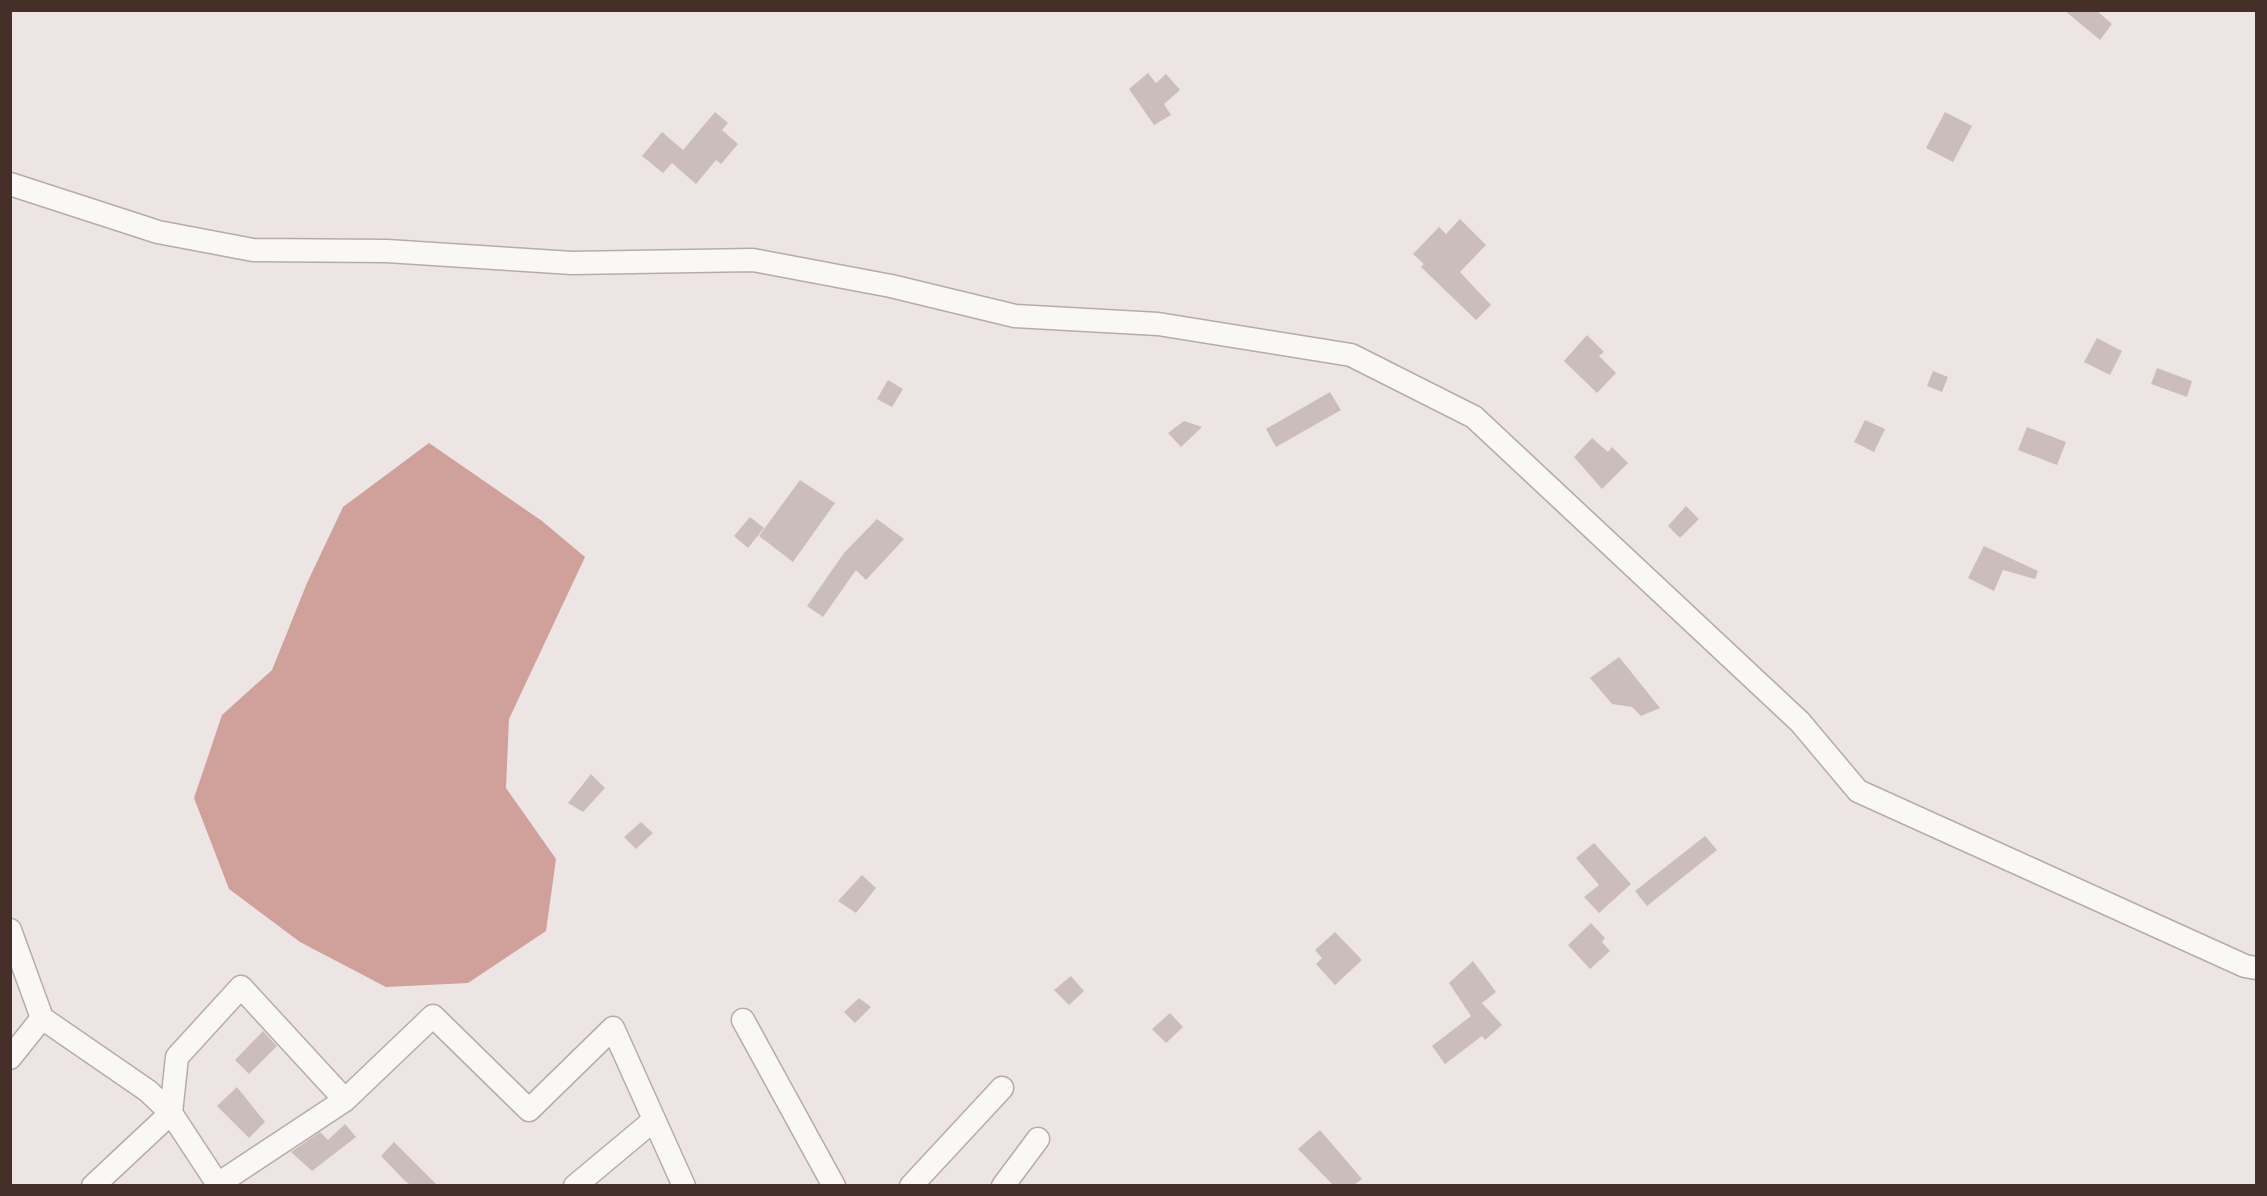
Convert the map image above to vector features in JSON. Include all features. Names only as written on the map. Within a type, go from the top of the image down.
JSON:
[{"type":"street","points":[[10,184],[158,232],[253,250],[387,251],[572,263],[753,260],[891,286],[1016,316],[1158,324],[1351,355],[1474,417],[1800,722],[1858,791],[2245,966],[2256,968]]},
{"type":"street","points":[[10,930],[42,1018],[148,1091],[171,1113],[218,1185],[345,1100],[433,1016],[529,1110],[613,1028],[684,1185]]},
{"type":"street","points":[[93,1185],[171,1113],[177,1057],[241,987],[345,1100]]},
{"type":"street","points":[[10,1058],[42,1018]]},
{"type":"street","points":[[744,1020],[834,1185]]},
{"type":"street","points":[[911,1185],[1002,1088]]},
{"type":"street","points":[[574,1185],[654,1120]]},
{"type":"street","points":[[1003,1185],[1038,1138]]},
{"type":"shaded area","points":[[429,443],[542,521],[585,557],[509,719],[506,788],[556,859],[546,931],[468,983],[386,987],[300,942],[229,889],[194,798],[222,715],[272,670],[307,583],[343,507]]},
{"type":"building","points":[[2064,10],[2096,10],[2112,24],[2100,40]]},
{"type":"building","points":[[1148,73],[1156,83],[1166,74],[1180,90],[1164,104],[1171,115],[1154,125],[1129,89]]},
{"type":"building","points":[[715,112],[728,123],[722,130],[738,144],[721,164],[716,160],[696,184],[672,163],[663,173],[642,156],[662,132],[683,150]]},
{"type":"building","points":[[1945,112],[1972,126],[1953,162],[1926,148]]},
{"type":"building","points":[[1460,219],[1486,245],[1460,272],[1491,305],[1476,320],[1421,267],[1424,264],[1413,254],[1439,227],[1446,234]]},
{"type":"building","points":[[1587,335],[1604,352],[1599,356],[1616,373],[1597,393],[1564,361]]},
{"type":"building","points":[[2097,338],[2122,351],[2110,375],[2084,362]]},
{"type":"building","points":[[2157,368],[2192,381],[2187,397],[2151,384]]},
{"type":"building","points":[[1933,371],[1948,377],[1942,392],[1927,386]]},
{"type":"building","points":[[888,380],[903,389],[892,407],[877,399]]},
{"type":"building","points":[[1330,392],[1341,410],[1276,447],[1266,429]]},
{"type":"building","points":[[1865,420],[1885,429],[1874,452],[1854,442]]},
{"type":"building","points":[[1184,421],[1202,427],[1181,447],[1168,433]]},
{"type":"building","points":[[2027,427],[2066,442],[2057,465],[2018,450]]},
{"type":"building","points":[[1592,438],[1608,452],[1612,447],[1628,463],[1602,489],[1574,457]]},
{"type":"building","points":[[800,480],[835,503],[793,562],[759,536]]},
{"type":"building","points":[[1686,506],[1699,519],[1680,538],[1668,526]]},
{"type":"building","points":[[750,517],[764,528],[748,548],[734,536]]},
{"type":"building","points":[[877,519],[904,539],[866,580],[856,570],[823,617],[807,606],[844,553]]},
{"type":"building","points":[[1984,546],[2038,571],[2035,579],[2003,570],[1994,591],[1968,578]]},
{"type":"building","points":[[1619,657],[1660,708],[1641,716],[1632,707],[1612,704],[1590,678]]},
{"type":"building","points":[[591,774],[605,788],[583,812],[568,803]]},
{"type":"building","points":[[641,822],[653,833],[636,849],[624,837]]},
{"type":"building","points":[[1705,836],[1717,850],[1647,906],[1635,891]]},
{"type":"building","points":[[1594,843],[1631,884],[1599,913],[1584,897],[1599,885],[1576,858]]},
{"type":"building","points":[[862,875],[876,888],[856,913],[838,901]]},
{"type":"building","points":[[1591,923],[1605,938],[1602,942],[1610,951],[1590,969],[1568,945]]},
{"type":"building","points":[[1335,932],[1362,960],[1335,985],[1316,964],[1322,958],[1315,950]]},
{"type":"building","points":[[1473,961],[1496,992],[1482,1003],[1502,1025],[1485,1040],[1482,1036],[1445,1064],[1432,1046],[1471,1016],[1449,983]]},
{"type":"building","points":[[1071,976],[1084,991],[1069,1005],[1054,990]]},
{"type":"building","points":[[859,998],[871,1007],[855,1023],[844,1012]]},
{"type":"building","points":[[1170,1013],[1183,1027],[1166,1043],[1152,1029]]},
{"type":"building","points":[[263,1031],[277,1046],[249,1074],[235,1060]]},
{"type":"building","points":[[237,1087],[265,1122],[249,1138],[217,1106]]},
{"type":"building","points":[[345,1124],[356,1137],[312,1171],[291,1152],[320,1132],[328,1140]]},
{"type":"building","points":[[1320,1130],[1362,1179],[1354,1185],[1333,1185],[1298,1149]]},
{"type":"building","points":[[394,1142],[437,1185],[411,1185],[406,1182],[381,1156]]}]
